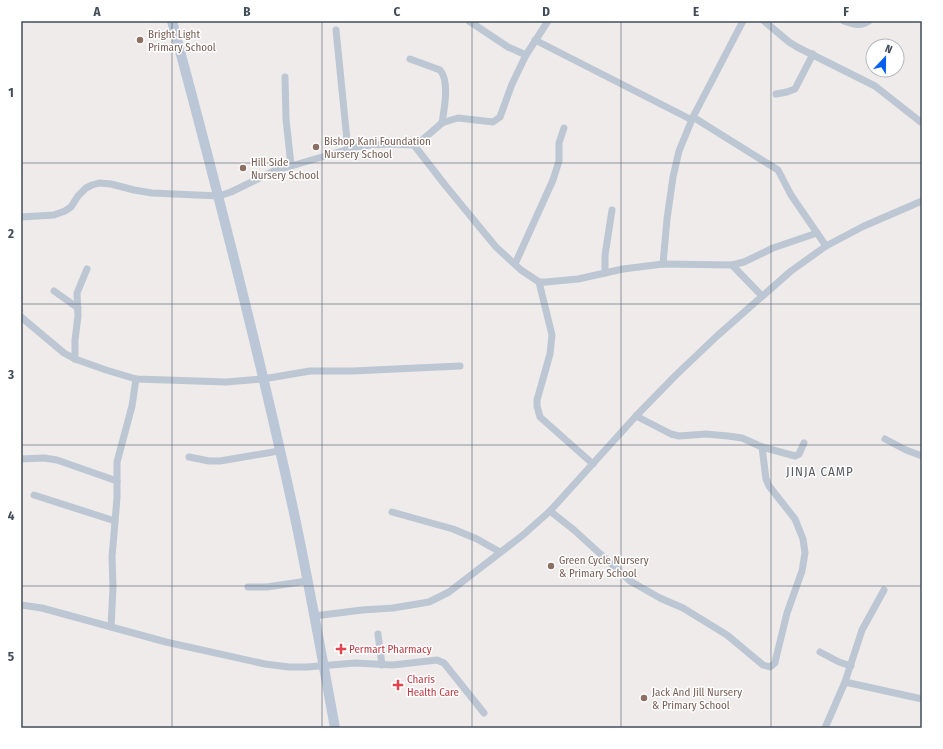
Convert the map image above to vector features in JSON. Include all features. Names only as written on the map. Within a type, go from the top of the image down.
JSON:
[{"type":"street","points":[[172,21],[219,196],[263,379],[307,581],[335,728]]},
{"type":"street","points":[[469,21],[508,47],[526,55]]},
{"type":"street","points":[[23,216],[54,215],[65,211],[71,207],[78,196],[86,188],[100,183],[152,193],[219,196],[231,192],[274,171],[348,150],[371,145],[414,145],[421,142],[442,123],[458,118],[494,122],[500,117],[512,84],[526,55],[548,21]]},
{"type":"street","points":[[663,264],[667,219],[676,161],[679,151],[692,118],[743,21]]},
{"type":"street","points":[[764,21],[790,42],[875,86],[922,123]]},
{"type":"street","points":[[844,21],[859,25],[869,21]]},
{"type":"street","points":[[336,30],[348,150]]},
{"type":"street","points":[[535,40],[692,118],[778,170],[791,195],[826,246]]},
{"type":"street","points":[[776,94],[795,89],[813,54]]},
{"type":"street","points":[[410,59],[440,70],[443,74],[445,94],[442,123]]},
{"type":"street","points":[[285,77],[286,120],[291,165]]},
{"type":"street","points":[[515,264],[554,180],[559,161],[559,144],[564,128]]},
{"type":"street","points":[[414,145],[488,237],[515,264],[532,278],[540,282],[570,280],[623,269],[663,264],[732,265],[744,262],[778,246],[817,233]]},
{"type":"street","points":[[314,616],[393,608],[429,602],[448,592],[523,535],[550,511],[636,416],[717,336],[791,271],[826,246],[864,226],[922,201]]},
{"type":"street","points":[[605,273],[605,255],[612,210]]},
{"type":"street","points":[[732,265],[762,296]]},
{"type":"street","points":[[75,359],[78,308],[77,293],[81,280],[87,269]]},
{"type":"street","points":[[540,282],[552,335],[550,354],[537,400],[540,417],[594,464]]},
{"type":"street","points":[[54,291],[78,308]]},
{"type":"street","points":[[21,317],[64,353],[75,359],[123,376],[136,378],[226,382],[263,379],[310,371],[352,371],[460,366]]},
{"type":"street","points":[[112,627],[112,557],[118,458],[132,406],[136,378]]},
{"type":"street","points":[[636,416],[671,434],[679,436],[706,434],[742,438],[795,456],[800,454],[804,444]]},
{"type":"street","points":[[886,439],[906,450],[922,456]]},
{"type":"street","points":[[550,511],[574,530],[630,581],[660,598],[683,608],[727,635],[763,665],[770,667],[775,663],[787,613],[802,571],[805,553],[803,539],[795,520],[769,486],[766,479],[762,446]]},
{"type":"street","points":[[189,457],[210,461],[220,461],[279,450]]},
{"type":"street","points":[[21,459],[44,458],[57,460],[117,481]]},
{"type":"street","points":[[34,495],[115,520]]},
{"type":"street","points":[[392,512],[453,529],[477,539],[500,552]]},
{"type":"street","points":[[248,587],[307,581]]},
{"type":"street","points":[[826,728],[851,666],[862,630],[884,590]]},
{"type":"street","points":[[21,605],[42,608],[205,651],[265,664],[289,667],[354,663],[382,665],[438,660],[444,663],[484,713]]},
{"type":"street","points":[[378,634],[382,665]]},
{"type":"street","points":[[820,652],[839,662],[851,666]]},
{"type":"street","points":[[845,682],[922,699]]},
{"type":"place","name":"Bright Light Primary School","points":[[140,40]]},
{"type":"place","name":"Bishop Kani Foundation Nursery School","points":[[316,147]]},
{"type":"place","name":"Hill Side Nursery School","points":[[243,168]]},
{"type":"place","name":"Green Cycle Nursery & Primary School","points":[[551,566]]},
{"type":"place","name":"Permart Pharmacy","points":[[341,649]]},
{"type":"place","name":"Charis Health Care","points":[[398,685]]},
{"type":"place","name":"Jack And Jill Nursery & Primary School","points":[[644,698]]},
{"type":"district","name":"JINJA CAMP","points":[[820,471]]}]
